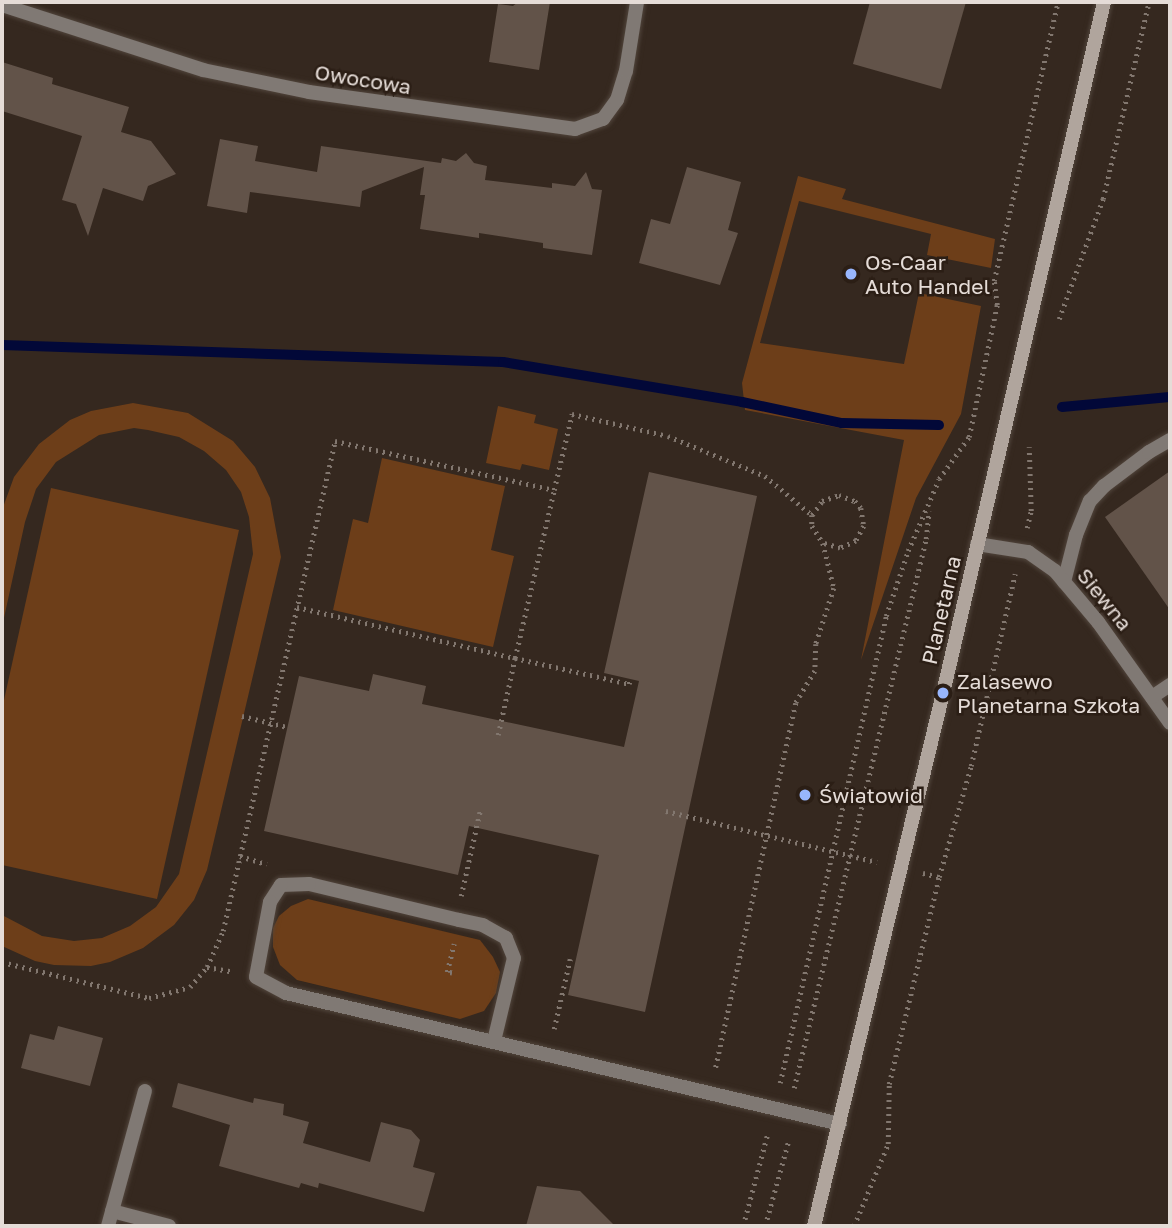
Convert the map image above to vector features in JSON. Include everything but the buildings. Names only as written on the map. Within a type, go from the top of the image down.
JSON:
[{"type":"street","name":"Owocowa","points":[[2,5],[203,70],[309,92],[575,130],[603,119],[617,100],[626,71],[637,2]]},
{"type":"street","name":"Planetarna","points":[[814,1226],[1104,2]]},
{"type":"street","points":[[1064,582],[1076,535],[1090,502],[1113,480],[1170,440]]},
{"type":"street","name":"Siewna","points":[[977,544],[1021,550],[1048,565],[1098,622],[1170,723]]},
{"type":"street","points":[[1152,697],[1170,685]]},
{"type":"street","points":[[494,1041],[514,958],[506,937],[483,925],[309,884],[281,885],[270,902],[256,977],[286,993],[840,1124]]},
{"type":"street","points":[[108,1226],[145,1091]]},
{"type":"street","points":[[112,1211],[169,1226]]},
{"type":"path","points":[[743,1226],[775,1107],[886,616],[908,551],[939,480],[969,437],[997,305],[994,282],[1058,2]]},
{"type":"path","points":[[1057,324],[1103,200],[1149,2]]},
{"type":"path","points":[[498,735],[572,414],[668,436],[765,476],[812,515]]},
{"type":"path","points":[[2,962],[149,998],[190,987],[207,967],[223,931],[335,441],[554,490]]},
{"type":"path","points":[[854,1226],[888,1144],[889,1084],[939,877],[971,766],[1031,511],[1029,444]]},
{"type":"path","points":[[710,1092],[796,703],[815,671],[816,644],[834,588],[823,543],[814,533],[812,515],[816,507],[830,497],[847,497],[861,508],[864,526],[856,541],[840,548],[823,543]]},
{"type":"path","points":[[765,1226],[792,1126],[792,1095],[926,540],[929,507]]},
{"type":"path","points":[[297,607],[629,684],[630,679]]},
{"type":"path","points":[[242,716],[287,727]]},
{"type":"path","points":[[456,919],[480,811]]},
{"type":"path","points":[[666,811],[833,851]]},
{"type":"path","points":[[548,1054],[570,959]]},
{"type":"path","points":[[207,967],[256,977]]},
{"type":"shaded area","points":[[798,176],[846,189],[842,199],[995,239],[991,268],[927,255],[931,234],[799,201],[760,343],[904,364],[919,293],[981,306],[961,414],[916,498],[861,660],[904,440],[745,410],[742,383]]},
{"type":"shaded area","points":[[133,403],[188,413],[233,441],[255,467],[270,498],[281,557],[207,870],[194,900],[174,925],[143,948],[110,962],[91,966],[54,965],[35,961],[2,946],[2,915],[42,936],[74,941],[102,938],[130,926],[156,907],[179,874],[253,554],[249,517],[241,492],[226,470],[204,451],[179,437],[148,430],[134,428],[99,435],[56,462],[36,489],[25,522],[2,627],[2,510],[14,477],[39,444],[70,420],[91,411]]},
{"type":"shaded area","points":[[498,406],[536,415],[534,423],[558,429],[549,470],[522,464],[520,470],[486,463]]},
{"type":"shaded area","points":[[382,458],[505,486],[491,550],[514,556],[493,647],[333,610],[353,519],[368,523]]},
{"type":"shaded area","points":[[51,488],[239,530],[157,899],[2,865],[2,709]]},
{"type":"shaded area","points":[[308,899],[480,940],[500,972],[496,993],[484,1011],[460,1019],[297,980],[280,965],[273,947],[273,928],[279,916],[291,906]]},
{"type":"waterway","points":[[2,345],[503,362],[742,402],[842,423],[939,425]]},
{"type":"waterway","points":[[1062,407],[1170,397]]},
{"type":"place","name":"Os-Caar Auto Handel","points":[[851,274]]},
{"type":"place","name":"Zalasewo Planetarna Szkoła","points":[[943,693]]},
{"type":"place","name":"Światowid","points":[[805,795]]}]
